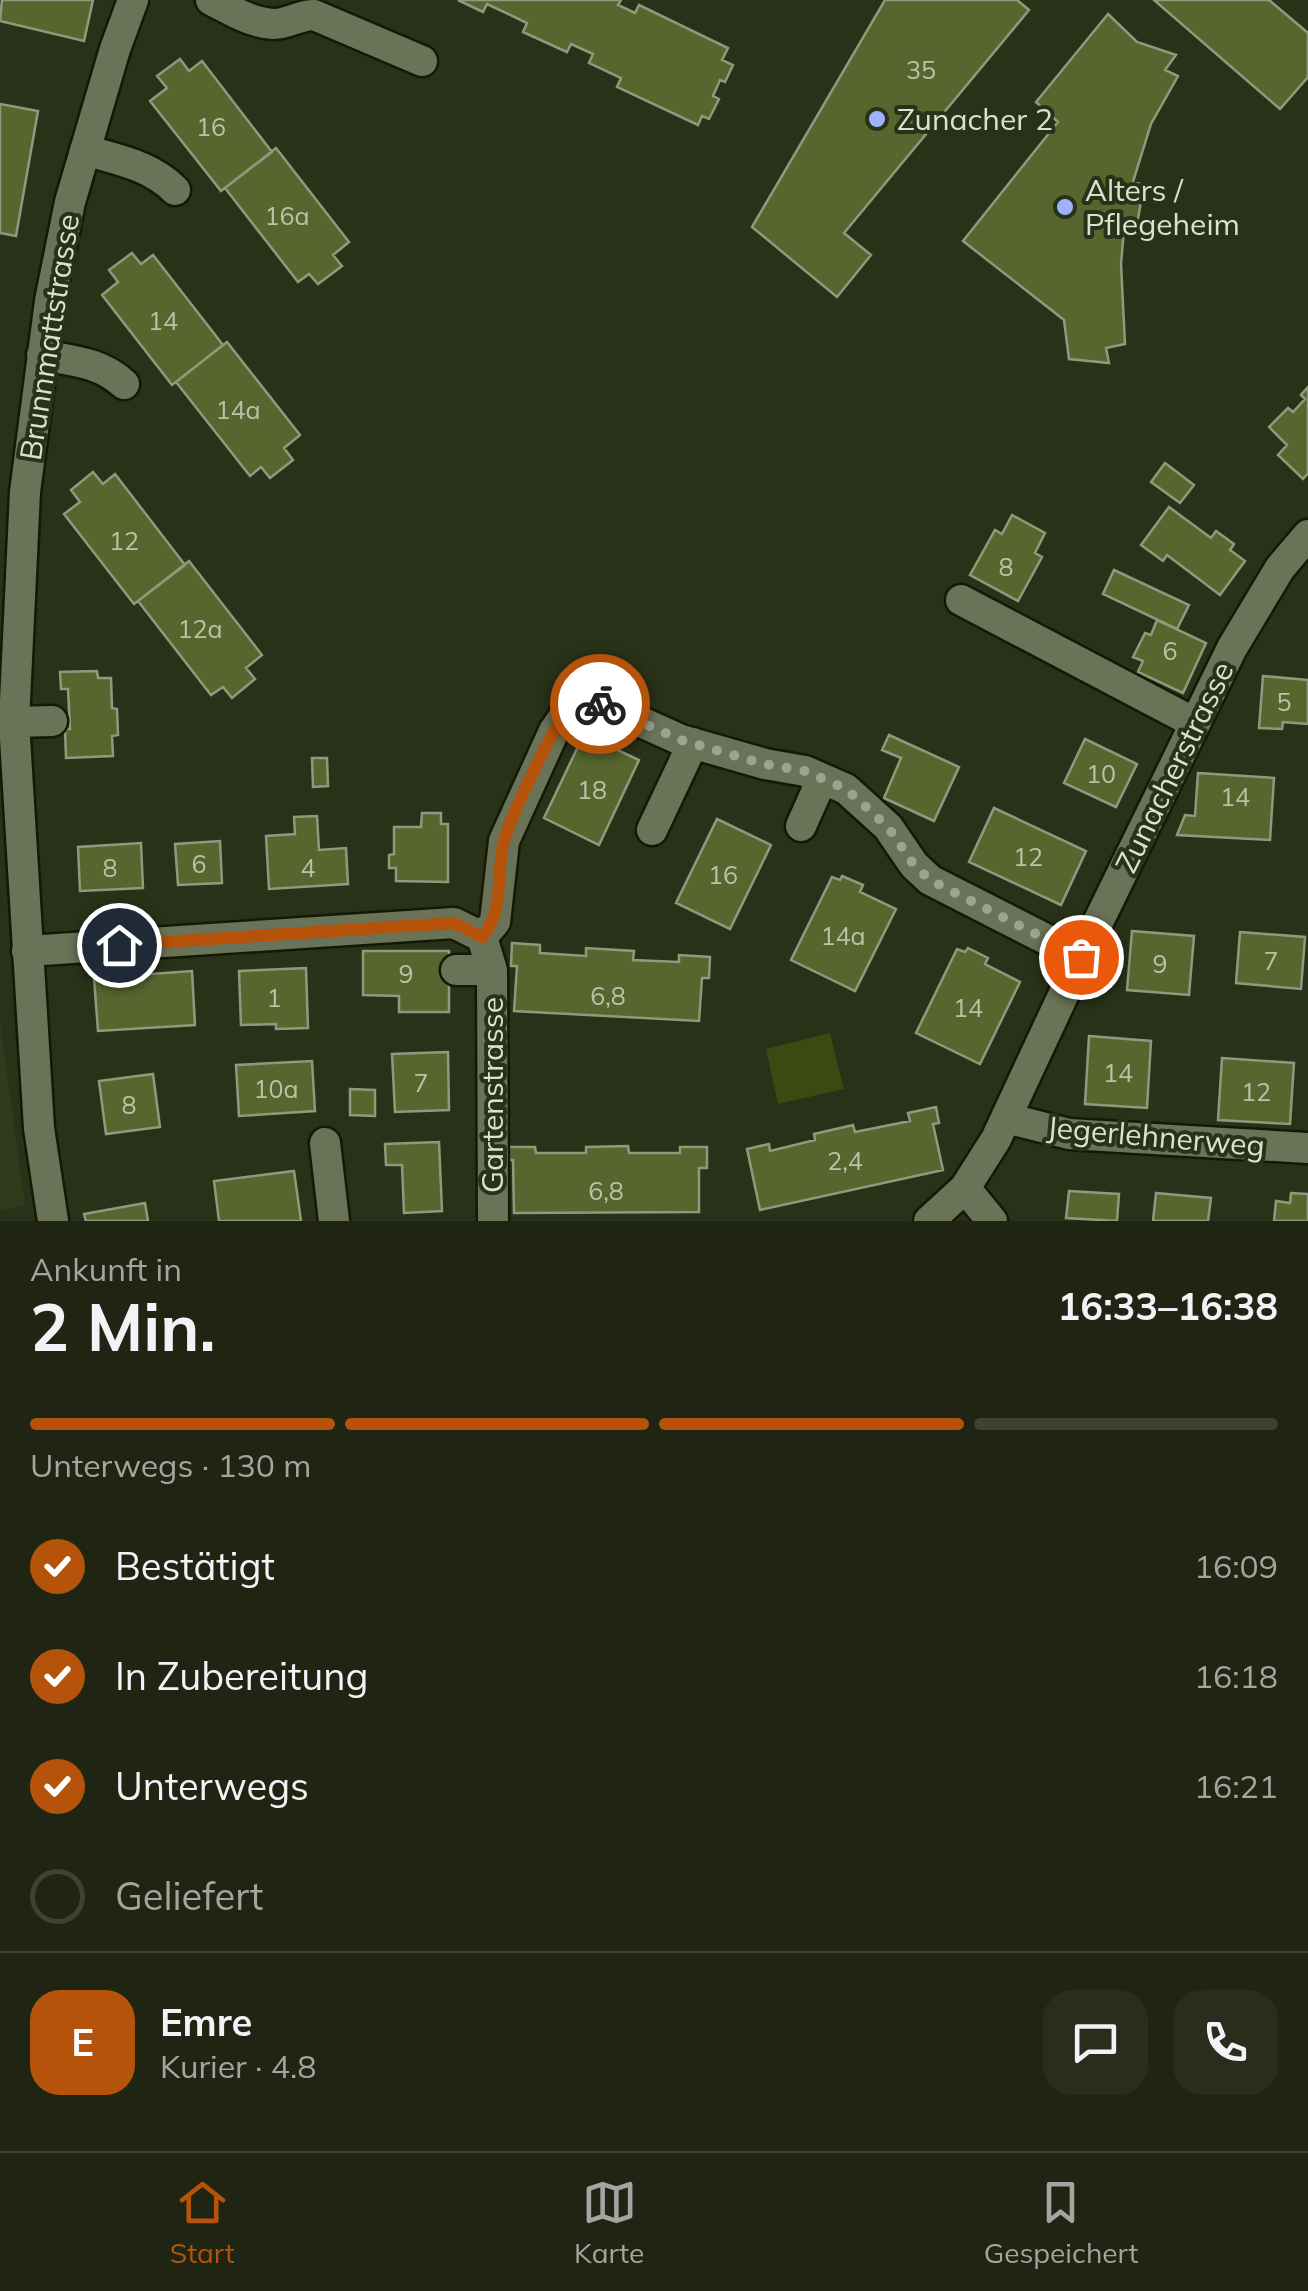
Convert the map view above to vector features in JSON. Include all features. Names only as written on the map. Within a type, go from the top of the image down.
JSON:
[{"type":"street","name":"Brunnmattstrasse","points":[[53,1221],[39,1128],[14,722],[25,492],[42,355],[70,202],[115,49],[134,0]]},
{"type":"street","points":[[212,0],[248,19],[277,24],[314,14],[422,61]]},
{"type":"street","points":[[85,150],[142,166],[161,176],[175,190]]},
{"type":"street","points":[[42,355],[94,364],[124,384]]},
{"type":"street","name":"Zunacherstrasse","points":[[928,1221],[964,1188],[996,1139],[1194,722],[1252,610],[1308,534]]},
{"type":"street","points":[[961,600],[1194,722]]},
{"type":"street","points":[[27,952],[454,923],[482,937],[496,922],[504,841],[554,731],[567,712],[583,703],[601,704],[692,744],[805,771],[846,789],[888,827],[914,865],[930,880],[1081,957]]},
{"type":"street","points":[[14,722],[52,721]]},
{"type":"street","points":[[652,830],[692,744]]},
{"type":"street","points":[[801,826],[822,779]]},
{"type":"street","name":"Gartenstrasse","points":[[482,937],[492,970],[493,1221]]},
{"type":"street","points":[[456,970],[492,970]]},
{"type":"street","name":"Jegerlehnerweg","points":[[1006,1118],[1069,1134],[1308,1148]]},
{"type":"street","points":[[325,1143],[334,1221]]},
{"type":"street","points":[[964,1188],[992,1221]]},
{"type":"shaded area","points":[[0,1023],[25,1205],[0,1211]]},
{"type":"green space","points":[[830,1033],[844,1089],[778,1104],[766,1049]]},
{"type":"building","points":[[2,0],[93,0],[84,41],[0,21]]},
{"type":"building","points":[[458,0],[621,0],[618,5],[635,13],[639,5],[728,48],[722,60],[733,65],[725,82],[720,80],[713,96],[719,99],[709,119],[702,116],[698,125],[617,87],[621,78],[589,63],[593,54],[571,44],[567,52],[523,32],[527,23],[487,4],[483,12]]},
{"type":"building","name":"Zunacher 2","points":[[885,0],[1017,0],[1029,10],[844,233],[871,255],[837,297],[752,227]]},
{"type":"building","points":[[1154,0],[1269,0],[1308,33],[1308,77],[1280,109]]},
{"type":"building","name":"Alters / Pflegeheim","points":[[1108,14],[1137,42],[1176,55],[1165,70],[1178,76],[1151,124],[1133,182],[1144,185],[1136,230],[1124,230],[1121,264],[1125,344],[1106,348],[1109,363],[1069,359],[1064,320],[963,241],[1058,122],[1036,102]]},
{"type":"building","points":[[180,59],[189,71],[202,61],[272,152],[221,191],[150,101],[167,88],[157,76]]},
{"type":"building","points":[[0,104],[38,111],[16,236],[0,233]]},
{"type":"building","points":[[276,148],[349,242],[333,255],[342,266],[318,284],[309,274],[298,282],[225,188]]},
{"type":"building","points":[[132,253],[141,264],[153,255],[223,345],[172,385],[102,295],[118,282],[109,270]]},
{"type":"building","points":[[227,342],[300,435],[284,448],[293,460],[270,478],[261,467],[250,476],[176,382]]},
{"type":"building","points":[[1308,387],[1308,473],[1303,479],[1278,455],[1287,445],[1269,427],[1288,408],[1293,412],[1305,399],[1301,395]]},
{"type":"building","points":[[1165,463],[1194,485],[1180,503],[1151,482]]},
{"type":"building","points":[[93,472],[103,484],[115,474],[185,565],[134,604],[64,514],[80,502],[71,490]]},
{"type":"building","points":[[1169,507],[1211,538],[1216,531],[1234,544],[1230,550],[1245,561],[1220,595],[1167,555],[1163,561],[1141,545]]},
{"type":"building","points":[[1012,515],[1045,533],[1035,553],[1042,557],[1018,601],[970,575],[995,530],[1002,534]]},
{"type":"building","points":[[189,561],[262,655],[246,668],[255,679],[232,698],[223,687],[211,695],[138,601]]},
{"type":"building","points":[[1114,570],[1189,605],[1177,629],[1103,594]]},
{"type":"building","points":[[1157,620],[1206,643],[1183,693],[1138,672],[1143,661],[1133,657],[1145,633],[1151,635]]},
{"type":"building","points":[[97,671],[98,678],[111,678],[112,708],[117,709],[118,735],[112,736],[113,756],[66,758],[65,729],[70,729],[68,689],[61,689],[60,672]]},
{"type":"building","points":[[1263,676],[1308,680],[1308,724],[1283,722],[1282,729],[1259,728]]},
{"type":"building","points":[[584,734],[639,760],[599,845],[544,818]]},
{"type":"building","points":[[889,735],[959,767],[934,821],[884,798],[901,758],[882,750]]},
{"type":"building","points":[[1085,739],[1137,764],[1116,807],[1064,783]]},
{"type":"building","points":[[312,758],[327,758],[328,786],[313,787]]},
{"type":"building","points":[[1198,773],[1274,778],[1270,840],[1177,835],[1185,815],[1195,816]]},
{"type":"building","points":[[994,808],[1086,851],[1061,905],[969,862]]},
{"type":"building","points":[[422,813],[441,813],[441,824],[448,824],[448,882],[396,881],[396,868],[389,868],[389,855],[394,854],[394,827],[421,827]]},
{"type":"building","points":[[317,816],[319,850],[346,848],[348,884],[269,889],[266,836],[295,834],[294,817]]},
{"type":"building","points":[[717,819],[771,845],[730,929],[676,903]]},
{"type":"building","points":[[220,841],[222,883],[178,885],[175,844]]},
{"type":"building","points":[[141,843],[143,888],[80,891],[78,847]]},
{"type":"building","points":[[842,876],[863,885],[860,892],[896,909],[855,991],[791,960],[832,877],[840,880]]},
{"type":"building","points":[[1132,931],[1194,936],[1189,995],[1127,990]]},
{"type":"building","points":[[1240,932],[1305,937],[1301,989],[1236,983]]},
{"type":"building","points":[[512,943],[540,945],[540,953],[586,956],[586,948],[634,951],[633,960],[679,962],[679,955],[710,957],[709,978],[702,978],[699,1021],[514,1011],[517,966],[511,966]]},
{"type":"building","points":[[968,948],[988,958],[985,964],[1020,982],[980,1064],[916,1033],[957,949],[965,952]]},
{"type":"building","points":[[363,951],[449,951],[449,1012],[399,1012],[399,996],[363,995]]},
{"type":"building","points":[[306,968],[308,1028],[241,1025],[239,971]]},
{"type":"building","points":[[192,971],[195,1025],[98,1031],[94,978]]},
{"type":"building","points":[[1089,1036],[1151,1041],[1147,1108],[1085,1104]]},
{"type":"building","points":[[448,1052],[449,1110],[395,1112],[392,1054]]},
{"type":"building","points":[[1222,1058],[1294,1063],[1290,1124],[1218,1120]]},
{"type":"building","points":[[312,1061],[315,1111],[239,1116],[236,1065]]},
{"type":"building","points":[[153,1074],[160,1127],[106,1134],[99,1081]]},
{"type":"building","points":[[350,1089],[375,1090],[375,1116],[350,1115]]},
{"type":"building","points":[[936,1107],[939,1123],[933,1124],[943,1170],[760,1210],[747,1149],[769,1144],[770,1151],[815,1140],[814,1134],[853,1125],[855,1132],[910,1121],[908,1113]]},
{"type":"building","points":[[439,1142],[442,1211],[404,1213],[402,1165],[386,1165],[385,1144]]},
{"type":"building","points":[[628,1146],[629,1153],[680,1153],[680,1147],[707,1147],[707,1168],[699,1168],[699,1212],[514,1213],[513,1160],[508,1160],[507,1147],[535,1147],[536,1153],[586,1153],[586,1147]]},
{"type":"building","points":[[294,1171],[301,1221],[219,1221],[214,1181]]},
{"type":"building","points":[[1069,1191],[1119,1194],[1117,1221],[1066,1218]]},
{"type":"building","points":[[1156,1193],[1211,1198],[1208,1221],[1153,1221]]},
{"type":"building","points":[[1291,1193],[1308,1194],[1308,1221],[1274,1221],[1276,1201],[1290,1203]]},
{"type":"building","points":[[145,1203],[148,1221],[86,1221],[84,1214]]},
{"type":"way so far","points":[[600,704],[681,740],[764,764],[805,771],[846,789],[888,827],[914,865],[930,880],[1081,957]]},
{"type":"place","name":"Zunacher 2","points":[[877,119]]},
{"type":"place","name":"Alters / Pflegeheim","points":[[1065,207]]},
{"type":"route","points":[[119,945],[454,923],[482,937],[496,922],[504,841],[554,731],[567,712],[583,703],[600,704]]}]
